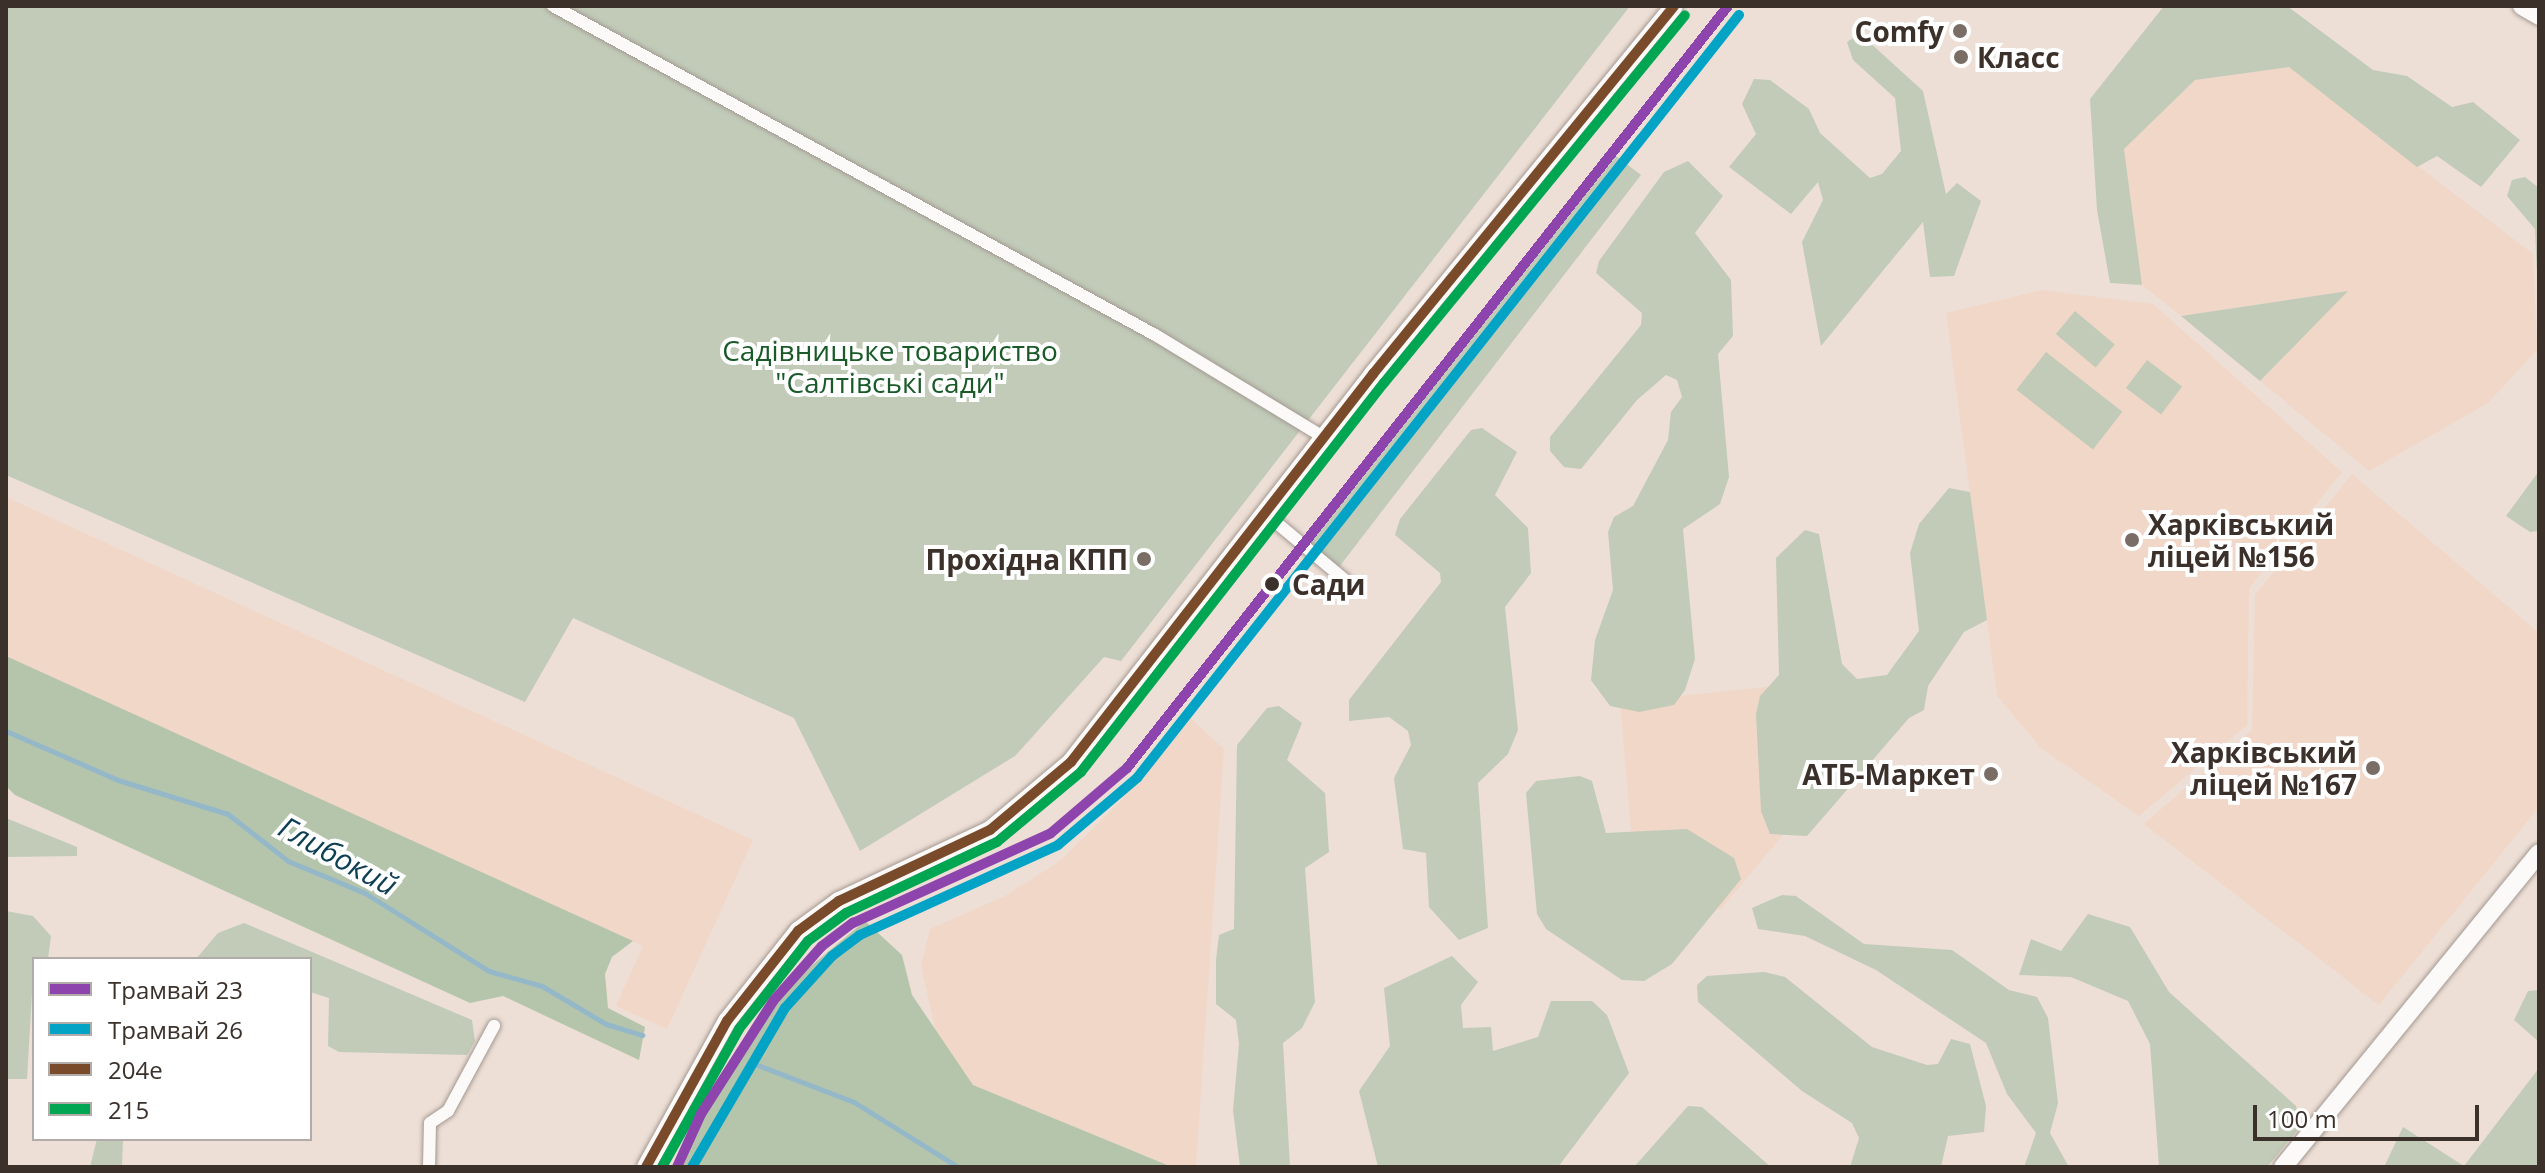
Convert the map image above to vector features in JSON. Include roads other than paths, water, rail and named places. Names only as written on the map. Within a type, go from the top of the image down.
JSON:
[{"type":"main road","points":[[646,1167],[682,1093],[727,1021],[774,955],[816,916],[990,830],[1043,791],[1674,6]]},
{"type":"main road","points":[[2522,6],[2539,16]]},
{"type":"main road","points":[[2283,1167],[2539,853]]},
{"type":"street","points":[[553,6],[1157,336],[1325,438]]},
{"type":"street","points":[[1266,514],[1345,580]]},
{"type":"street","points":[[429,1167],[430,1123],[448,1111],[494,1026]]},
{"type":"waterway","name":"Глибокий","points":[[6,731],[118,780],[228,814],[288,861],[365,893],[489,971],[542,986],[606,1024],[642,1035]]},
{"type":"waterway","name":"Глибокий","points":[[755,1064],[854,1102],[958,1167]]},
{"type":"tram line","name":"23","points":[[677,1167],[701,1114],[774,1000],[822,946],[853,923],[1051,833],[1127,768],[1728,6]]},
{"type":"tram line","name":"26","points":[[692,1167],[785,1008],[832,956],[860,935],[1058,845],[1137,778],[1739,15]]},
{"type":"place","name":"Comfy","points":[[1960,31]]},
{"type":"place","name":"Класс","points":[[1961,57]]},
{"type":"place","name":"Харківський ліцей №156","points":[[2132,540]]},
{"type":"place","name":"Прохідна КПП","points":[[1144,559]]},
{"type":"place","name":"Сади","points":[[1272,584]]},
{"type":"place","name":"Харківський ліцей №167","points":[[2373,768]]},
{"type":"place","name":"АТБ-Маркет","points":[[1991,774]]},
{"type":"park label","name":"Садівницьке товариство \"Салтівські сади\"","points":[[890,366]]}]
